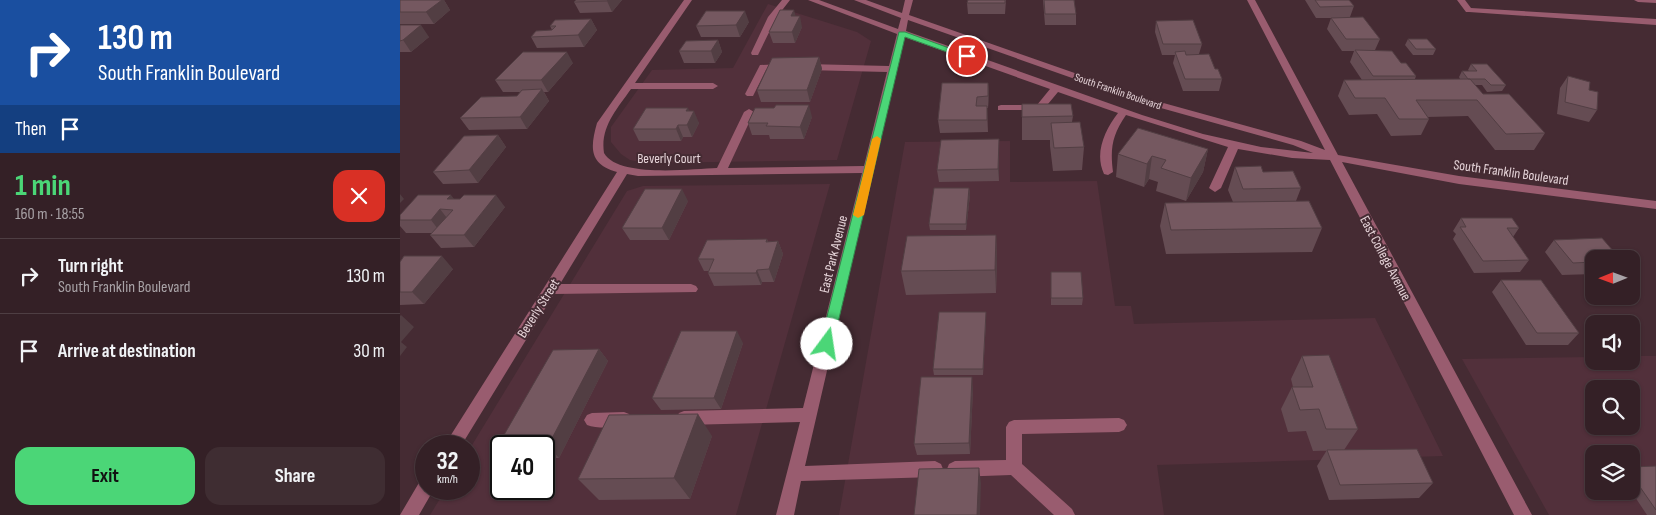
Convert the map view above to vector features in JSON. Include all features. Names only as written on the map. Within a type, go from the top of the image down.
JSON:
[{"type":"street","name":"Beverly Court","points":[[688,0],[602,123],[596,141],[596,150],[605,163],[624,170],[638,172],[869,169]]},
{"type":"street","points":[[755,53],[772,17],[780,4],[786,0]]},
{"type":"street","name":"South Franklin Boulevard","points":[[812,0],[902,34],[1124,111],[1183,130],[1235,143],[1295,156],[1332,157],[1459,180],[1656,206]]},
{"type":"street","name":"South Franklin Boulevard","points":[[858,0],[1146,101],[1297,143],[1332,157]]},
{"type":"street","name":"East Park Avenue","points":[[785,515],[909,0]]},
{"type":"street","name":"East College Avenue","points":[[1251,0],[1332,157],[1523,515]]},
{"type":"street","points":[[1461,0],[1469,10],[1656,22]]},
{"type":"street","points":[[1638,0],[1656,1]]},
{"type":"street","points":[[750,94],[763,67],[829,66],[893,70]]},
{"type":"street","points":[[628,86],[712,86]]},
{"type":"street","points":[[1001,108],[1040,108],[1056,88]]},
{"type":"street","points":[[1108,172],[1105,153],[1108,133],[1124,111]]},
{"type":"street","points":[[721,171],[749,112]]},
{"type":"street","points":[[1215,188],[1235,143]]},
{"type":"street","name":"Beverly Street","points":[[459,435],[624,170]]},
{"type":"street","points":[[550,289],[691,290]]},
{"type":"street","points":[[670,418],[810,415]]},
{"type":"street","points":[[592,420],[640,419]]},
{"type":"street","points":[[1014,467],[1014,427],[1119,425]]},
{"type":"street","points":[[795,474],[1014,467],[1066,515]]},
{"type":"street","points":[[409,515],[418,500]]},
{"type":"shaded area","points":[[768,4],[857,32],[871,41],[837,160],[645,163],[630,160],[621,154],[611,142],[611,127],[652,70],[733,68]]},
{"type":"shaded area","points":[[1010,141],[1010,182],[1097,181],[1115,306],[1131,306],[1134,324],[1375,318],[1443,456],[1157,465],[1164,515],[839,515],[905,142]]},
{"type":"shaded area","points":[[830,184],[736,515],[430,515],[439,500],[480,500],[480,435],[478,435],[627,191],[643,186]]},
{"type":"shaded area","points":[[1640,356],[1656,356],[1656,515],[1549,515],[1462,359],[1585,357],[1585,370],[1640,370]]},
{"type":"building","points":[[400,0],[442,0],[426,12],[400,12]]},
{"type":"building","points":[[576,0],[608,0],[574,2]]},
{"type":"building","points":[[968,0],[1005,0],[1005,3],[967,3]]},
{"type":"building","points":[[1044,0],[1074,0],[1076,14],[1045,14]]},
{"type":"building","points":[[1315,0],[1349,0],[1354,6],[1320,7]]},
{"type":"building","points":[[780,10],[794,10],[791,16],[800,16],[792,32],[769,32]]},
{"type":"building","points":[[706,11],[745,11],[736,25],[696,26]]},
{"type":"building","points":[[1363,17],[1380,39],[1346,39],[1331,18]]},
{"type":"building","points":[[591,19],[578,35],[531,37],[536,31],[552,30],[556,26],[550,26],[555,20]]},
{"type":"building","points":[[1193,20],[1202,44],[1163,44],[1156,21]]},
{"type":"building","points":[[400,25],[421,25],[400,41]]},
{"type":"building","points":[[1408,39],[1427,39],[1436,49],[1416,49]]},
{"type":"building","points":[[718,40],[711,51],[679,51],[686,41]]},
{"type":"building","points":[[1355,50],[1392,51],[1401,63],[1406,63],[1416,76],[1373,76]]},
{"type":"building","points":[[1185,51],[1186,55],[1209,54],[1215,69],[1218,69],[1222,79],[1185,79],[1175,52]]},
{"type":"building","points":[[523,52],[567,52],[541,80],[495,80]]},
{"type":"building","points":[[819,57],[807,90],[757,90],[772,58]]},
{"type":"building","points":[[1471,64],[1487,64],[1506,85],[1491,85],[1485,79],[1468,79],[1462,71],[1477,71]]},
{"type":"building","points":[[1568,76],[1590,82],[1589,90],[1598,92],[1597,110],[1565,102]]},
{"type":"building","points":[[1470,79],[1483,94],[1509,94],[1545,133],[1506,134],[1477,100],[1416,100],[1429,119],[1399,119],[1385,98],[1355,98],[1344,80]]},
{"type":"building","points":[[942,83],[988,83],[988,96],[977,97],[976,106],[987,106],[987,120],[938,120]]},
{"type":"building","points":[[542,89],[520,117],[460,118],[481,97],[517,96],[522,90]]},
{"type":"building","points":[[1022,104],[1071,104],[1073,116],[1022,117]]},
{"type":"building","points":[[776,105],[809,105],[800,127],[766,126],[768,123],[748,123],[755,108],[774,108]]},
{"type":"building","points":[[646,108],[688,108],[686,111],[694,111],[687,125],[678,125],[676,129],[633,129]]},
{"type":"building","points":[[1080,122],[1084,147],[1054,148],[1051,123]]},
{"type":"building","points":[[1138,128],[1208,149],[1191,178],[1161,168],[1166,160],[1152,156],[1147,164],[1118,154]]},
{"type":"building","points":[[498,135],[469,170],[433,172],[464,136]]},
{"type":"building","points":[[999,139],[998,169],[937,170],[941,140]]},
{"type":"building","points":[[1261,166],[1263,172],[1293,171],[1301,188],[1243,189],[1235,167]]},
{"type":"building","points":[[934,188],[969,188],[966,224],[929,224]]},
{"type":"building","points":[[645,189],[682,189],[662,228],[622,228]]},
{"type":"building","points":[[418,195],[451,195],[447,199],[460,199],[464,195],[496,195],[464,235],[430,235],[453,210],[440,209],[431,220],[400,220],[400,215]]},
{"type":"building","points":[[1309,201],[1322,228],[1171,230],[1165,203]]},
{"type":"building","points":[[1461,218],[1512,218],[1519,228],[1507,228],[1529,260],[1483,261],[1460,227],[1466,227]]},
{"type":"building","points":[[996,235],[995,270],[901,271],[907,236]]},
{"type":"building","points":[[1602,238],[1612,250],[1585,250],[1585,262],[1573,263],[1554,240]]},
{"type":"building","points":[[767,239],[766,242],[778,241],[769,269],[757,270],[756,273],[708,273],[714,259],[698,259],[707,240]]},
{"type":"building","points":[[404,256],[442,256],[412,292],[400,292],[400,262]]},
{"type":"building","points":[[1051,272],[1081,272],[1083,298],[1051,298]]},
{"type":"building","points":[[1501,280],[1541,280],[1579,333],[1537,333]]},
{"type":"building","points":[[939,312],[986,312],[983,369],[933,369]]},
{"type":"building","points":[[681,331],[737,331],[714,398],[652,398]]},
{"type":"building","points":[[599,349],[554,435],[504,435],[553,350]]},
{"type":"building","points":[[1329,355],[1358,429],[1326,429],[1319,409],[1300,410],[1292,387],[1313,387],[1302,356]]},
{"type":"building","points":[[921,377],[972,377],[969,443],[914,444]]},
{"type":"building","points":[[698,414],[674,478],[578,479],[609,415]]},
{"type":"building","points":[[1417,449],[1433,483],[1340,485],[1327,450]]},
{"type":"building","points":[[1656,466],[1656,510],[1640,487],[1640,467]]},
{"type":"building","points":[[979,468],[977,515],[914,515],[919,469]]},
{"type":"slow traffic","points":[[858,215],[877,139]]},
{"type":"route","points":[[827,344],[902,34],[967,56]]}]
